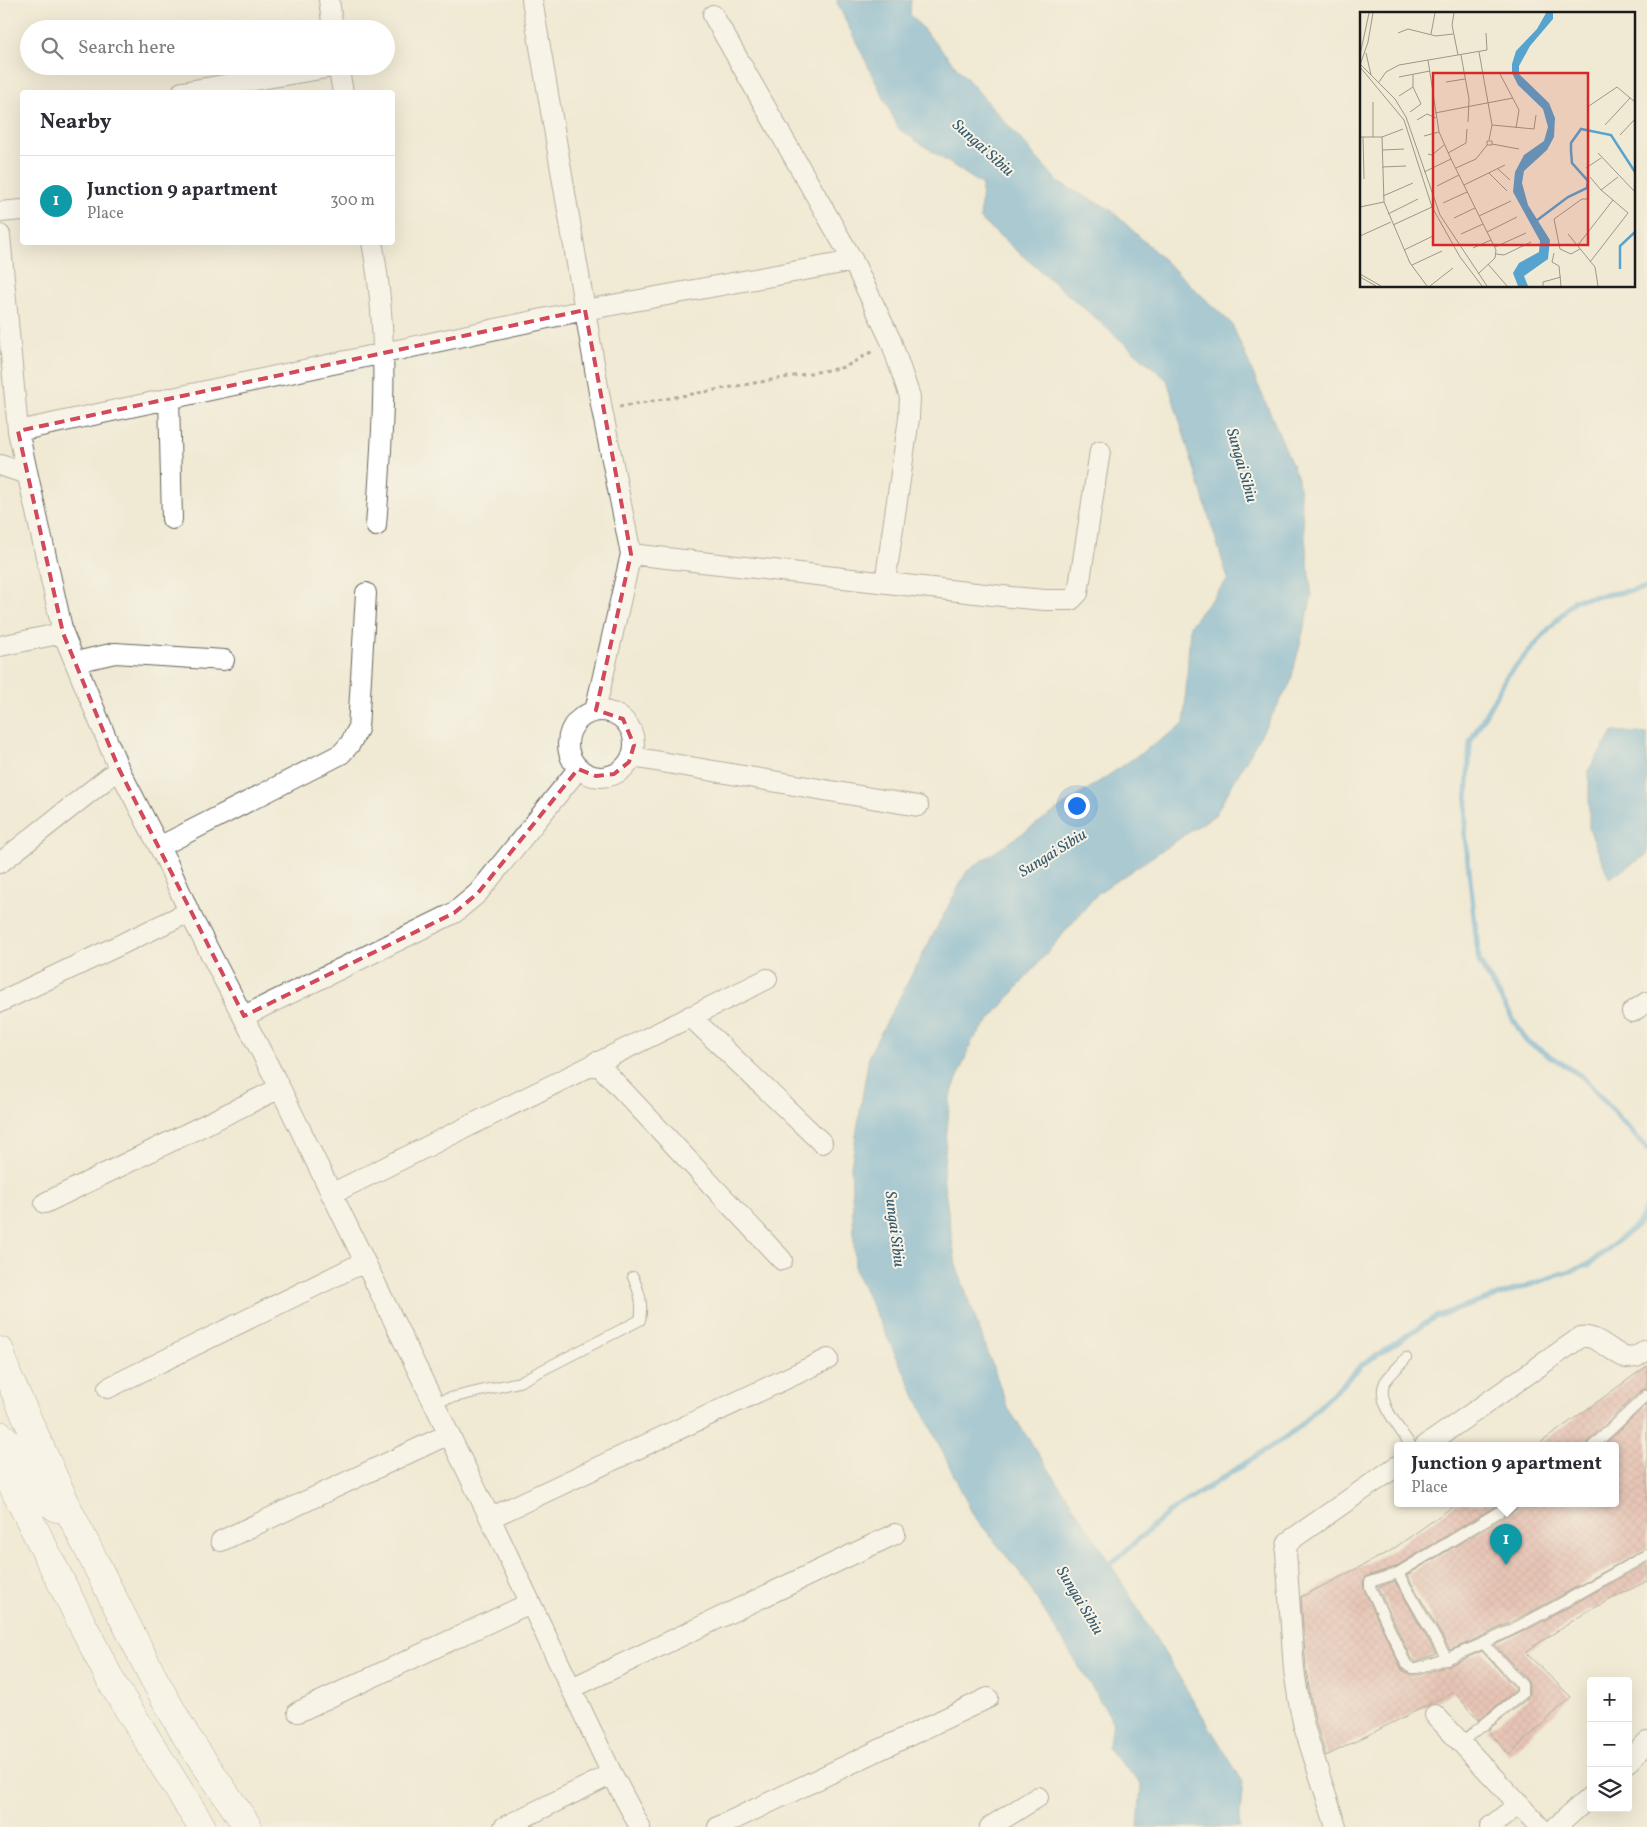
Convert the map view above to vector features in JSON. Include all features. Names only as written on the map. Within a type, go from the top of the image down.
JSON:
[{"type":"street","points":[[329,0],[332,20]]},
{"type":"street","points":[[532,0],[602,410],[630,554],[595,711]]},
{"type":"street","points":[[712,15],[853,260],[890,341],[910,397],[909,418],[885,583]]},
{"type":"street","points":[[194,90],[284,75]]},
{"type":"street","points":[[340,75],[343,90]]},
{"type":"street","points":[[0,212],[20,210]]},
{"type":"street","points":[[0,234],[18,430],[63,632],[119,770],[159,847],[189,912],[280,1088],[490,1518],[612,1774],[640,1827]]},
{"type":"street","points":[[373,245],[377,271],[384,352],[382,433],[376,526]]},
{"type":"street","points":[[18,430],[585,310],[853,260]]},
{"type":"street","points":[[169,398],[172,519]]},
{"type":"street","points":[[630,554],[1045,600],[1071,600],[1078,593],[1100,451]]},
{"type":"street","points":[[0,465],[27,474]]},
{"type":"street","points":[[159,847],[341,754],[350,744],[358,729],[366,593]]},
{"type":"street","points":[[0,646],[63,632]]},
{"type":"street","points":[[76,662],[115,653],[224,660]]},
{"type":"street","points":[[595,711],[613,713],[627,723],[634,739],[632,756],[620,771],[608,776],[590,775],[579,768],[568,749],[569,734],[576,722],[595,711]]},
{"type":"street","points":[[632,756],[918,806]]},
{"type":"street","points":[[244,1016],[454,913],[478,894],[579,768]]},
{"type":"street","points":[[0,863],[119,770]]},
{"type":"street","points":[[0,1002],[189,912]]},
{"type":"street","points":[[331,1194],[766,979]]},
{"type":"street","points":[[690,1016],[822,1143]]},
{"type":"street","points":[[596,1062],[782,1260]]},
{"type":"street","points":[[45,1203],[280,1088]]},
{"type":"street","points":[[108,1388],[364,1262]]},
{"type":"street","points":[[1431,1442],[1581,1337],[1587,1336],[1595,1339],[1626,1358],[1636,1357],[1647,1350]]},
{"type":"street","points":[[0,1351],[7,1374],[68,1511],[154,1679],[186,1736],[248,1827]]},
{"type":"street","points":[[490,1518],[828,1359]]},
{"type":"street","points":[[221,1541],[449,1434]]},
{"type":"street","points":[[0,1435],[9,1442],[45,1499],[56,1507],[68,1511]]},
{"type":"street","points":[[0,1461],[7,1486],[112,1684],[202,1827]]},
{"type":"street","points":[[1336,1827],[1304,1727],[1299,1703],[1294,1670],[1286,1552],[1288,1542],[1394,1468]]},
{"type":"street","points":[[572,1688],[895,1534]]},
{"type":"street","points":[[298,1712],[530,1603]]},
{"type":"street","points":[[718,1827],[988,1698]]},
{"type":"street","points":[[1435,1715],[1540,1827]]},
{"type":"street","points":[[1632,1758],[1647,1742]]},
{"type":"street","points":[[504,1827],[612,1774]]},
{"type":"street","points":[[990,1827],[1038,1797]]},
{"type":"street","points":[[1556,1827],[1587,1800]]},
{"type":"street","points":[[1490,1827],[1519,1804]]},
{"type":"lane","points":[[433,1402],[519,1382],[640,1320],[643,1308],[641,1297],[633,1278]]},
{"type":"lane","points":[[1406,1358],[1385,1382],[1382,1394],[1385,1405],[1408,1442]]},
{"type":"lane","points":[[1597,1442],[1647,1395]]},
{"type":"lane","points":[[1507,1507],[1398,1573],[1370,1582],[1370,1587],[1406,1664],[1412,1668],[1447,1659],[1484,1644],[1647,1555]]},
{"type":"lane","points":[[1398,1573],[1447,1659]]},
{"type":"lane","points":[[1461,1743],[1522,1694],[1522,1685],[1484,1644]]},
{"type":"path","points":[[602,410],[845,367],[890,341]]},
{"type":"highlighted area","points":[[585,310],[631,554],[596,710],[623,719],[634,745],[629,762],[614,774],[596,776],[578,769],[478,893],[454,913],[244,1016],[119,769],[63,633],[18,431]]},
{"type":"water","name":"Sungai Sibiu","points":[[837,0],[911,0],[910,14],[1059,183],[1110,209],[1232,324],[1298,478],[1312,596],[1290,684],[1215,815],[1098,893],[972,1041],[950,1097],[943,1176],[956,1265],[1008,1408],[1099,1545],[1243,1782],[1239,1827],[1138,1827],[1141,1784],[1107,1748],[1114,1723],[1021,1574],[973,1515],[855,1271],[851,1166],[869,1055],[967,871],[1184,724],[1190,625],[1228,579],[1167,380],[980,219],[982,185],[899,129]]},
{"type":"water","points":[[1614,731],[1647,734],[1647,855],[1609,878],[1589,829],[1589,769]]},
{"type":"building","points":[[1647,1366],[1647,1388],[1642,1390],[1588,1442],[1542,1442]]},
{"type":"building","points":[[1647,1404],[1647,1548],[1531,1612],[1450,1650],[1407,1575],[1516,1510],[1518,1507],[1619,1507],[1619,1442],[1607,1442]]},
{"type":"building","points":[[1452,1507],[1494,1507],[1395,1567],[1367,1576],[1363,1581],[1364,1590],[1402,1670],[1411,1675],[1419,1675],[1450,1665],[1482,1651],[1515,1688],[1515,1691],[1479,1720],[1454,1692],[1326,1756],[1311,1701],[1306,1669],[1301,1597],[1389,1552]]},
{"type":"building","points":[[1647,1563],[1647,1581],[1588,1611],[1525,1652],[1571,1697],[1509,1755],[1488,1730],[1527,1699],[1529,1685],[1527,1680],[1495,1645],[1538,1624]]},
{"type":"building","points":[[1395,1581],[1436,1654],[1416,1661],[1411,1659],[1378,1587]]},
{"type":"waterway","points":[[1647,588],[1575,600],[1507,676],[1470,742],[1465,834],[1479,961],[1526,1041],[1583,1077],[1647,1149]]},
{"type":"waterway","points":[[1106,1568],[1167,1514],[1292,1433],[1362,1365],[1435,1317],[1588,1265],[1638,1224],[1647,1205]]},
{"type":"place","name":"Junction 9 apartment","points":[[1506,1565]]}]
